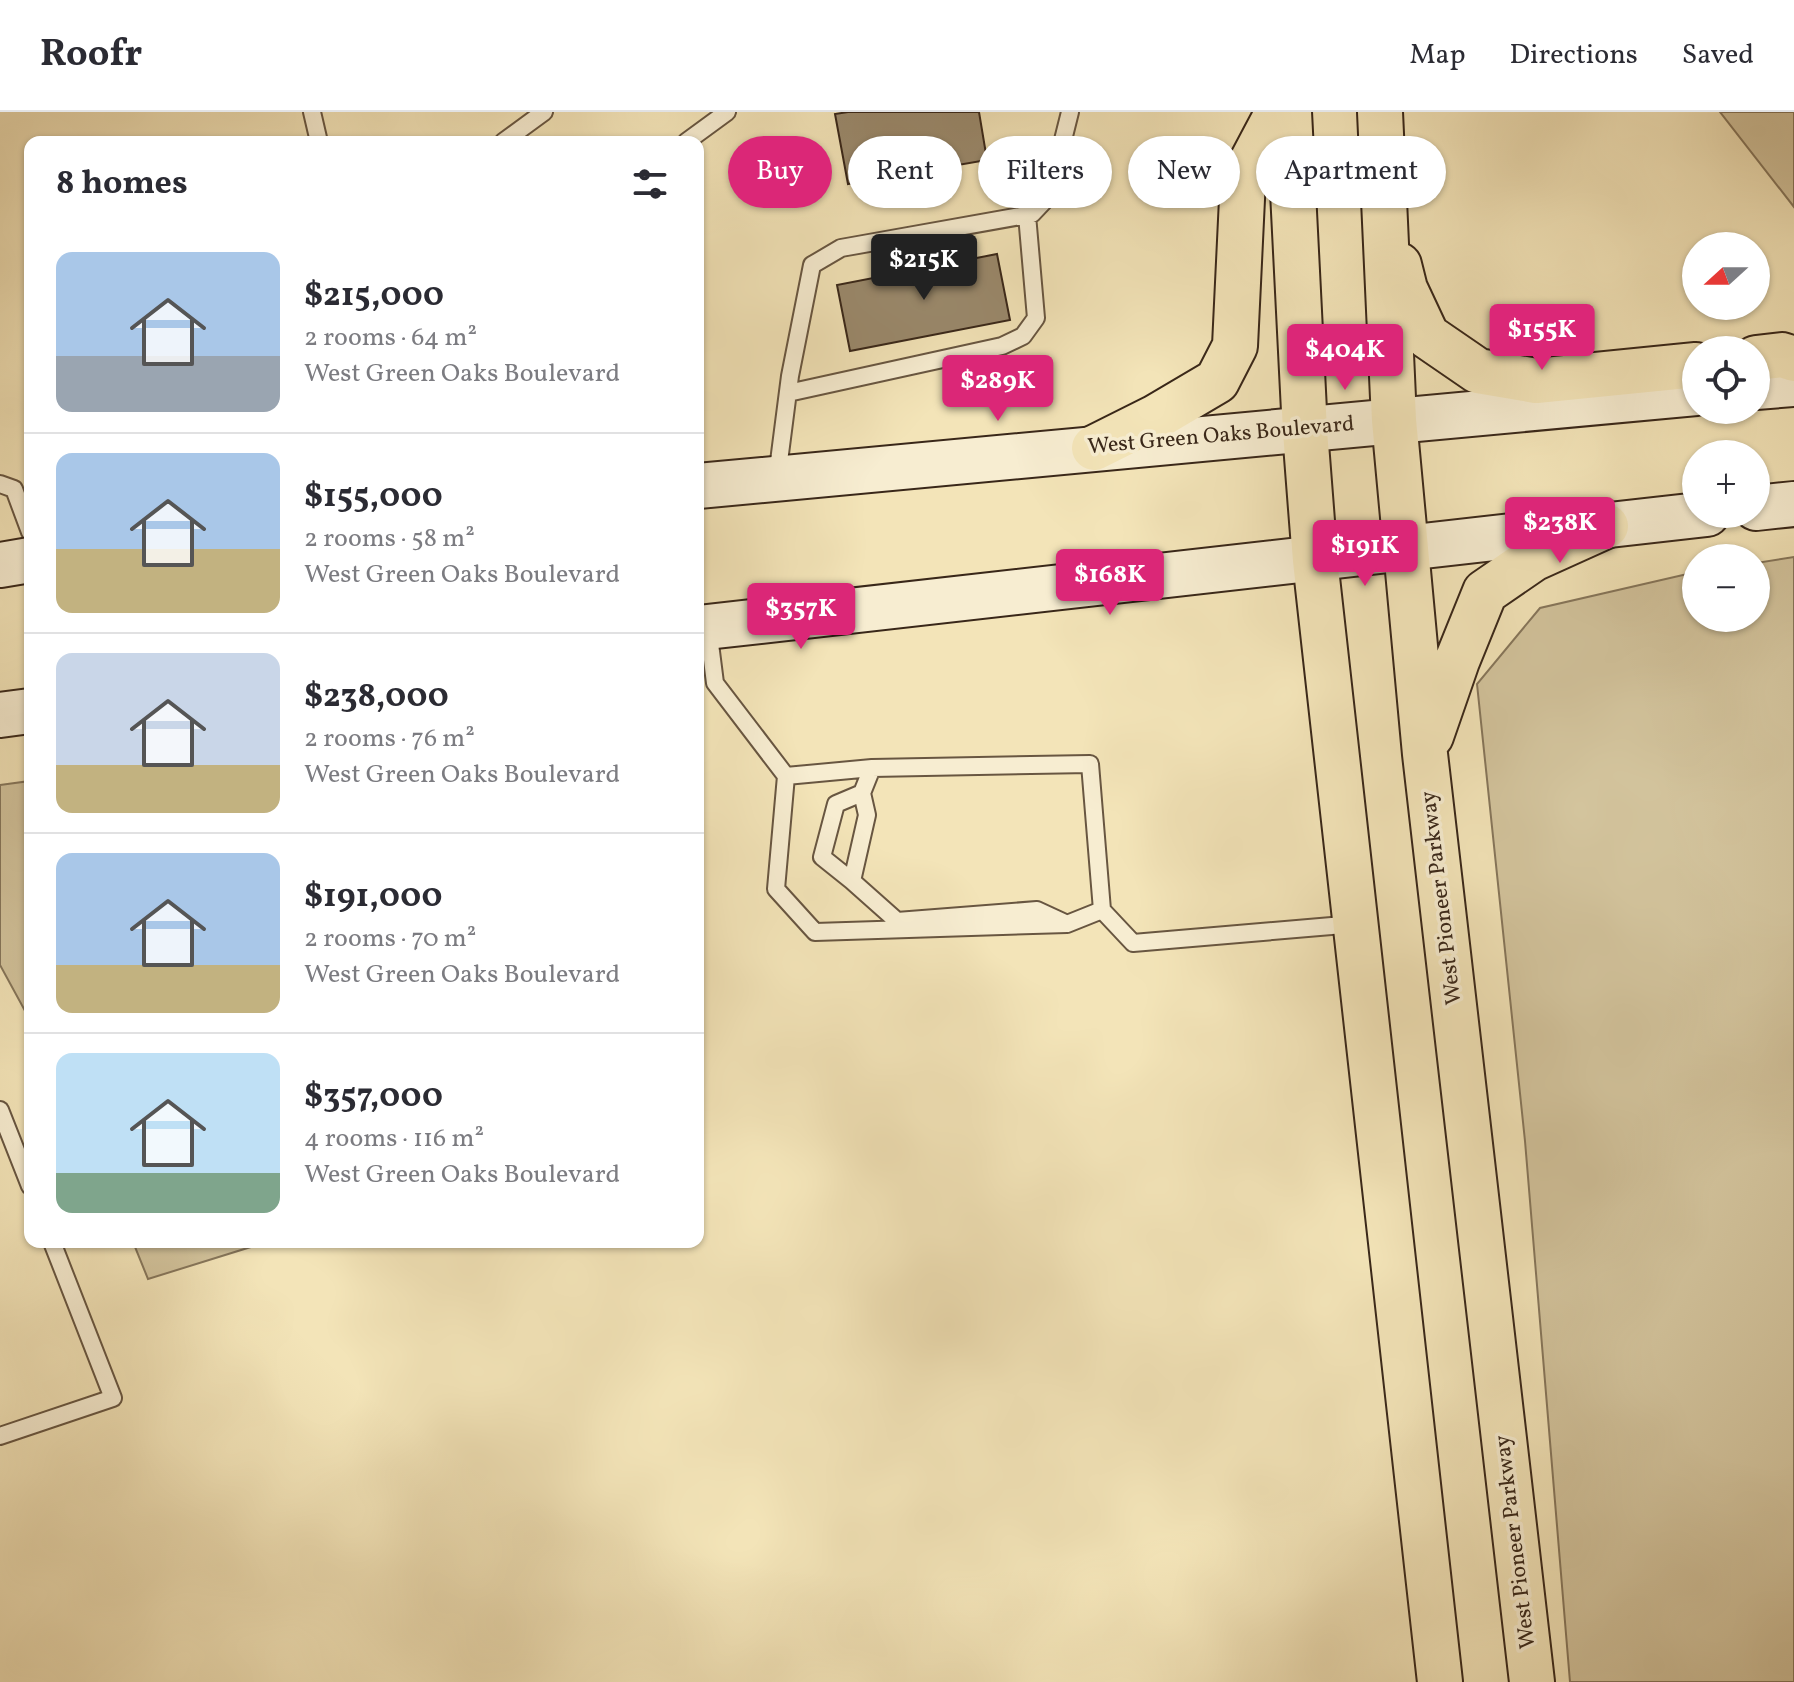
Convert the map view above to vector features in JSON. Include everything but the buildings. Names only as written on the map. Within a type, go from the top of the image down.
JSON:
[{"type":"main road","points":[[1094,448],[1156,417],[1217,381],[1235,346],[1243,178],[1278,112]]},
{"type":"main road","points":[[1289,112],[1305,431],[1315,560],[1438,1666]]},
{"type":"main road","name":"West Pioneer Parkway","points":[[1380,112],[1381,136]]},
{"type":"main road","points":[[1384,208],[1405,289],[1427,336],[1478,371],[1536,381],[1682,366]]},
{"type":"main road","name":"West Pioneer Parkway","points":[[1384,208],[1394,420],[1425,754],[1530,1662]]},
{"type":"main road","points":[[1770,356],[1782,355],[1794,359]]},
{"type":"main road","points":[[1770,386],[1794,384]]},
{"type":"main road","name":"West Green Oaks Boulevard","points":[[704,485],[1682,394]]},
{"type":"main road","points":[[1770,507],[1794,504]]},
{"type":"main road","points":[[704,628],[1682,517]]},
{"type":"main road","points":[[1425,754],[1485,592],[1533,559],[1606,526]]},
{"type":"main road","points":[[0,565],[24,561]]},
{"type":"main road","points":[[0,715],[24,712]]},
{"type":"lane","points":[[312,112],[318,136]]},
{"type":"lane","points":[[511,136],[544,112]]},
{"type":"lane","points":[[694,136],[727,112]]},
{"type":"lane","points":[[777,479],[788,393],[812,265],[841,248],[1032,214],[1049,196],[1070,112]]},
{"type":"lane","points":[[788,393],[1002,346],[1023,336],[1036,318],[1027,215]]},
{"type":"lane","points":[[0,484],[14,489],[24,516]]},
{"type":"lane","points":[[704,633],[715,683],[786,776],[776,889],[815,932],[1067,924],[1102,910]]},
{"type":"lane","points":[[786,776],[872,768],[1090,764],[1102,910],[1133,943],[1355,924]]},
{"type":"lane","points":[[852,881],[867,815],[862,793],[872,768]]},
{"type":"lane","points":[[862,793],[836,804],[822,857],[897,921],[1037,910],[1067,924]]},
{"type":"lane","points":[[0,1110],[24,1171]]},
{"type":"lane","points":[[0,1436],[113,1398],[54,1248]]},
{"type":"shaded area","points":[[1720,112],[1794,112],[1794,207]]},
{"type":"shaded area","points":[[1794,557],[1794,1682],[1570,1682],[1525,1141],[1477,684],[1540,608],[1682,575],[1682,632],[1770,632],[1770,561]]},
{"type":"shaded area","points":[[24,782],[24,1009],[0,965],[0,785]]},
{"type":"shaded area","points":[[135,1248],[248,1248],[148,1279]]}]
